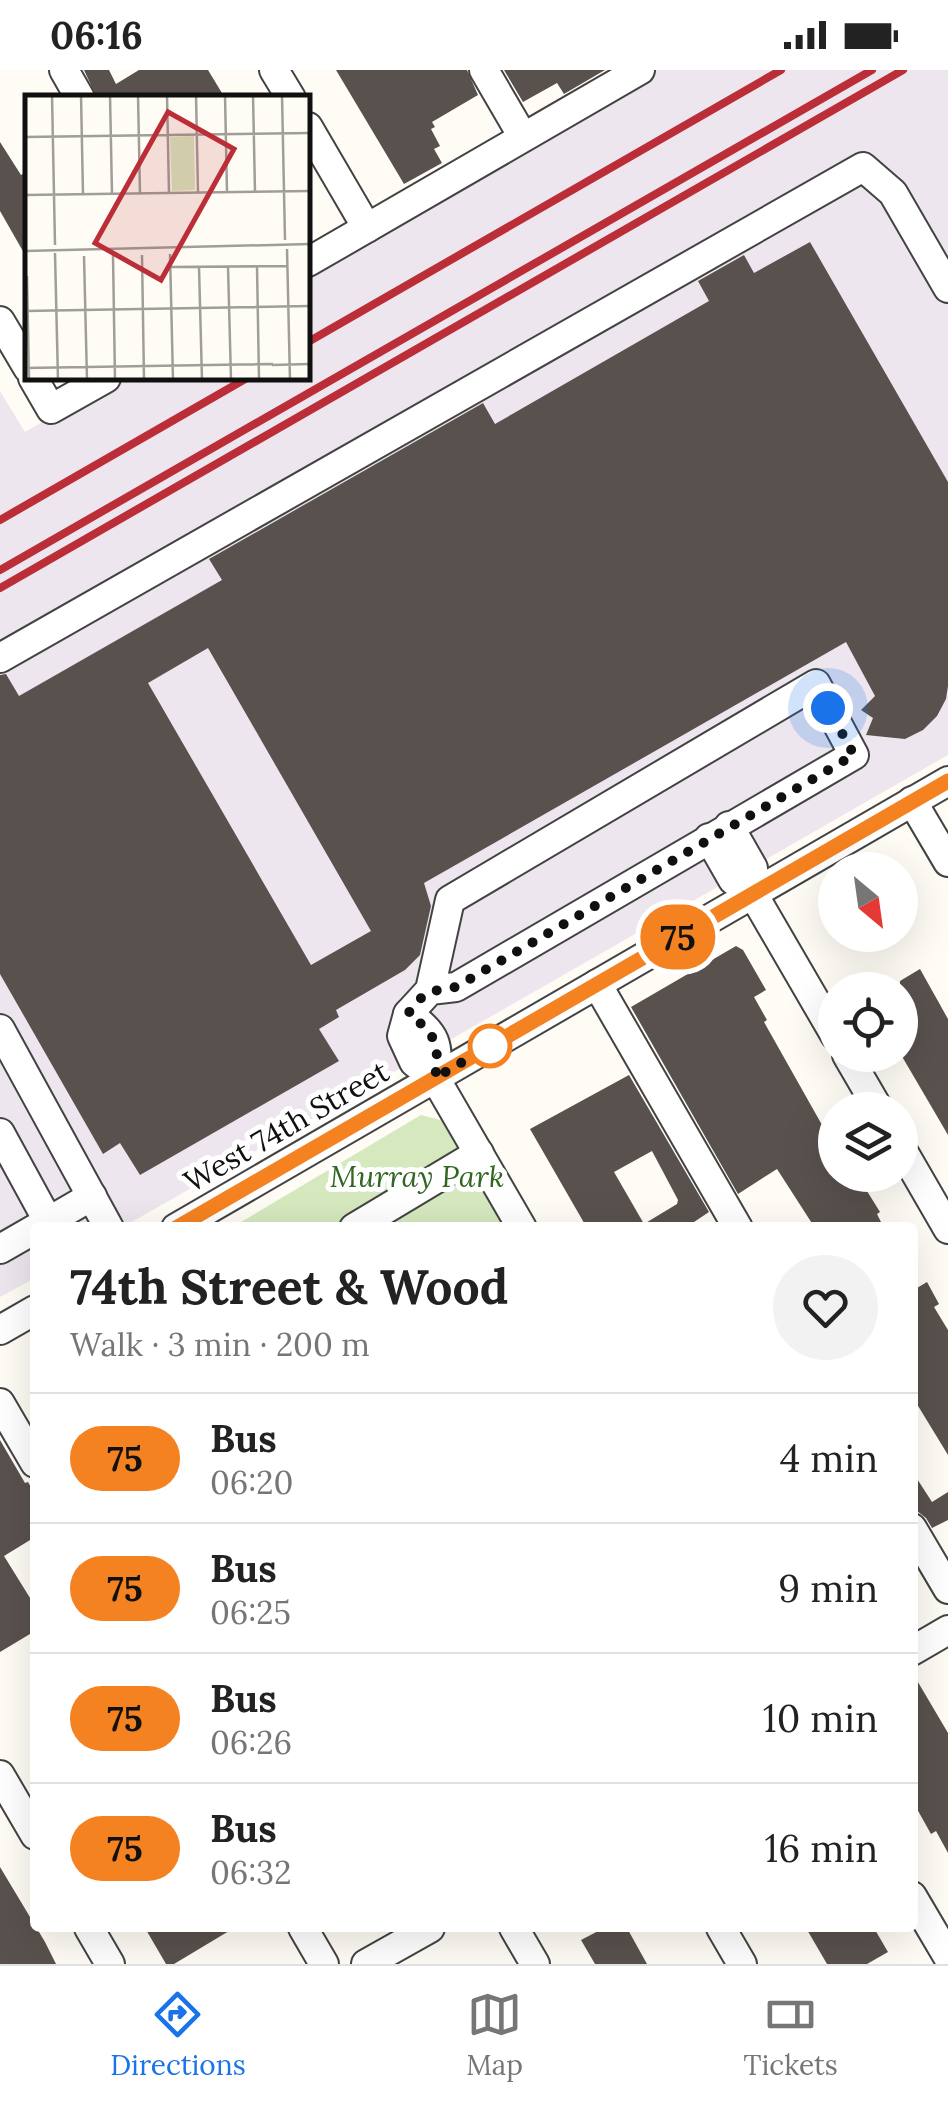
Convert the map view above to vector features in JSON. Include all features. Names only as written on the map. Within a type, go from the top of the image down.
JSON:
[{"type":"street","points":[[64,70],[78,95]]},
{"type":"street","points":[[274,70],[288,95]]},
{"type":"street","points":[[484,70],[523,137]]},
{"type":"street","points":[[310,261],[640,70]]},
{"type":"street","points":[[310,130],[366,228]]},
{"type":"street","points":[[0,658],[862,167],[893,192],[948,288]]},
{"type":"street","points":[[0,320],[25,363]]},
{"type":"street","points":[[34,380],[52,409],[103,380]]},
{"type":"street","points":[[430,990],[450,900],[816,684],[854,755],[456,987],[430,990],[408,1014],[426,1026],[439,1050],[435,1078],[519,1222]]},
{"type":"street","name":"West 74th Street","points":[[186,1222],[948,781]]},
{"type":"street","points":[[912,802],[948,862]]},
{"type":"street","points":[[719,832],[753,868],[753,894],[818,1005]]},
{"type":"street","points":[[597,984],[735,1222]]},
{"type":"street","points":[[0,1029],[107,1222]]},
{"type":"street","points":[[0,1133],[38,1222]]},
{"type":"street","points":[[364,1222],[479,1153]]},
{"type":"street","points":[[918,1177],[948,1229]]},
{"type":"street","points":[[47,1222],[92,1196]]},
{"type":"street","points":[[0,1249],[30,1232]]},
{"type":"street","points":[[0,1330],[30,1313]]},
{"type":"street","points":[[0,1403],[30,1455]]},
{"type":"street","points":[[918,1538],[948,1590]]},
{"type":"street","points":[[918,1647],[948,1630]]},
{"type":"street","points":[[0,1775],[30,1826]]},
{"type":"street","points":[[918,1906],[948,1957]]},
{"type":"street","points":[[91,1932],[110,1964]]},
{"type":"street","points":[[305,1932],[324,1964]]},
{"type":"street","points":[[366,1964],[423,1932]]},
{"type":"street","points":[[516,1932],[535,1964]]},
{"type":"street","points":[[723,1932],[742,1964]]},
{"type":"shaded area","points":[[650,70],[948,70],[948,755],[132,1222],[30,1222],[30,1281],[0,1297],[0,391],[25,432],[116,380],[310,380],[310,267]]},
{"type":"green space","name":"Murray Park","points":[[421,1115],[444,1121],[503,1222],[241,1222]]},
{"type":"building","points":[[84,70],[109,70],[116,84],[139,70],[208,70],[223,95],[96,95]]},
{"type":"building","points":[[336,70],[467,70],[478,95],[432,122],[435,127],[431,129],[440,146],[434,149],[442,163],[404,184]]},
{"type":"building","points":[[504,70],[605,70],[564,94],[557,83],[523,102]]},
{"type":"building","points":[[0,142],[21,175],[25,173],[25,255],[0,211]]},
{"type":"building","points":[[810,242],[948,482],[948,686],[937,716],[923,730],[905,739],[866,735],[873,718],[861,710],[875,696],[846,642],[424,883],[431,906],[420,955],[405,970],[336,1010],[339,1017],[319,1029],[339,1061],[140,1175],[120,1143],[103,1154],[0,974],[0,675],[6,674],[19,696],[222,580],[209,559],[483,403],[495,424],[709,301],[698,281],[744,255],[754,273]],"holes":[[[208,648],[371,931],[311,965],[148,683]]]},
{"type":"building","points":[[736,946],[743,950],[766,990],[754,997],[767,1020],[764,1022],[818,1118],[818,1192],[868,1192],[880,1212],[877,1214],[881,1222],[811,1222],[777,1169],[738,1194],[631,1007]]},
{"type":"building","points":[[920,969],[948,1019],[948,1135],[911,1072],[918,1072],[915,972]]},
{"type":"building","points":[[629,1075],[709,1212],[694,1222],[647,1222],[678,1200],[652,1151],[614,1172],[643,1222],[584,1222],[530,1129]]},
{"type":"building","points":[[927,1282],[939,1304],[934,1307],[948,1330],[948,1455],[918,1406],[918,1287]]},
{"type":"building","points":[[0,1440],[30,1485],[30,1540],[4,1556],[30,1598],[30,1634],[0,1652]]},
{"type":"building","points":[[918,1480],[932,1502],[948,1492],[948,1520],[932,1528],[918,1512]]},
{"type":"building","points":[[918,1682],[948,1733],[948,1853],[936,1831],[931,1834],[918,1811]]},
{"type":"building","points":[[0,1867],[30,1917],[30,1932],[39,1932],[56,1964],[0,1964]]},
{"type":"building","points":[[147,1932],[227,1932],[174,1964],[166,1964]]},
{"type":"building","points":[[596,1932],[629,1932],[647,1964],[595,1964],[581,1940]]},
{"type":"building","points":[[808,1932],[876,1932],[888,1952],[867,1964],[827,1964]]},
{"type":"railway","points":[[310,341],[781,70]]},
{"type":"railway","points":[[0,570],[872,70]]},
{"type":"railway","points":[[0,588],[903,70]]},
{"type":"railway","points":[[0,520],[244,380]]},
{"type":"bus line","name":"75","points":[[186,1222],[948,781]]},
{"type":"route","points":[[490,1046],[499,1041],[435,1078],[439,1050],[426,1026],[408,1014],[430,990],[456,987],[854,755],[828,708]]}]
